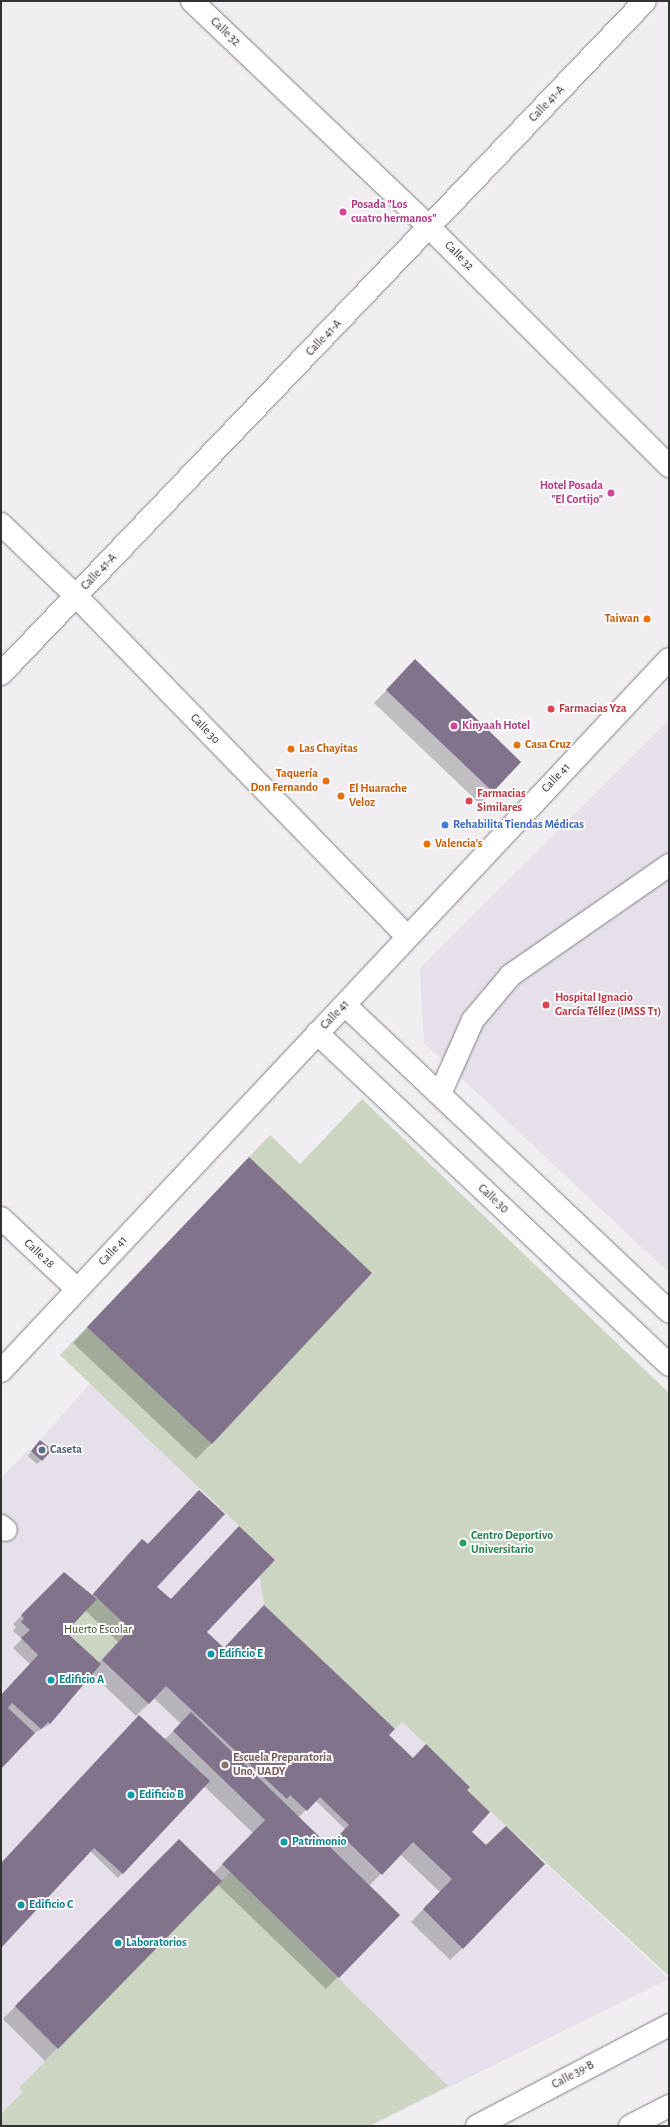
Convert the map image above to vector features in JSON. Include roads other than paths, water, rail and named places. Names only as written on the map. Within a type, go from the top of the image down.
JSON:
[{"type":"street","name":"Calle 32","points":[[192,1],[430,228],[669,466]]},
{"type":"street","name":"Calle 41-A","points":[[1,674],[430,228],[645,1]]},
{"type":"street","name":"Calle 30","points":[[1,524],[76,596],[407,936]]},
{"type":"street","name":"Calle 41","points":[[1,1371],[317,1033],[345,1005],[407,936],[669,659]]},
{"type":"street","points":[[440,1094],[473,1020],[511,975],[669,865]]},
{"type":"street","points":[[345,1005],[669,1310]]},
{"type":"street","name":"Calle 30","points":[[317,1033],[669,1365]]},
{"type":"street","name":"Calle 28","points":[[1,1218],[77,1289]]},
{"type":"street","name":"Calle 39-B","points":[[477,2126],[669,2025]]},
{"type":"street","points":[[630,2126],[669,2106]]},
{"type":"place","name":"Posada \"Los cuatro hermanos\"","points":[[343,212]]},
{"type":"place","name":"Hotel Posada \"El Cortijo\"","points":[[611,493]]},
{"type":"place","name":"Taiwan","points":[[647,619]]},
{"type":"place","name":"Farmacias Yza","points":[[551,709]]},
{"type":"place","name":"Kinyaah Hotel","points":[[454,726]]},
{"type":"place","name":"Casa Cruz","points":[[517,745]]},
{"type":"place","name":"Las Chayitas","points":[[291,749]]},
{"type":"place","name":"Taquería Don Fernando","points":[[326,781]]},
{"type":"place","name":"El Huarache Veloz","points":[[341,796]]},
{"type":"place","name":"Farmacias Similares","points":[[469,801]]},
{"type":"place","name":"Rehabilita Tiendas Médicas","points":[[445,825]]},
{"type":"place","name":"Valencia's","points":[[427,844]]},
{"type":"place","name":"Hospital Ignacio García Téllez (IMSS T1)","points":[[546,1005]]},
{"type":"place","name":"Caseta","points":[[42,1450]]},
{"type":"place","name":"Centro Deportivo Universitario","points":[[463,1543]]},
{"type":"place","name":"Edificio E","points":[[211,1654]]},
{"type":"place","name":"Edificio A","points":[[51,1680]]},
{"type":"place","name":"Escuela Preparatoria Uno, UADY","points":[[225,1765]]},
{"type":"place","name":"Edificio B","points":[[131,1795]]},
{"type":"place","name":"Patrimonio","points":[[284,1842]]},
{"type":"place","name":"Edificio C","points":[[21,1905]]},
{"type":"place","name":"Laboratorios","points":[[118,1943]]},
{"type":"park label","name":"Huerto Escolar","points":[[98,1630]]}]
